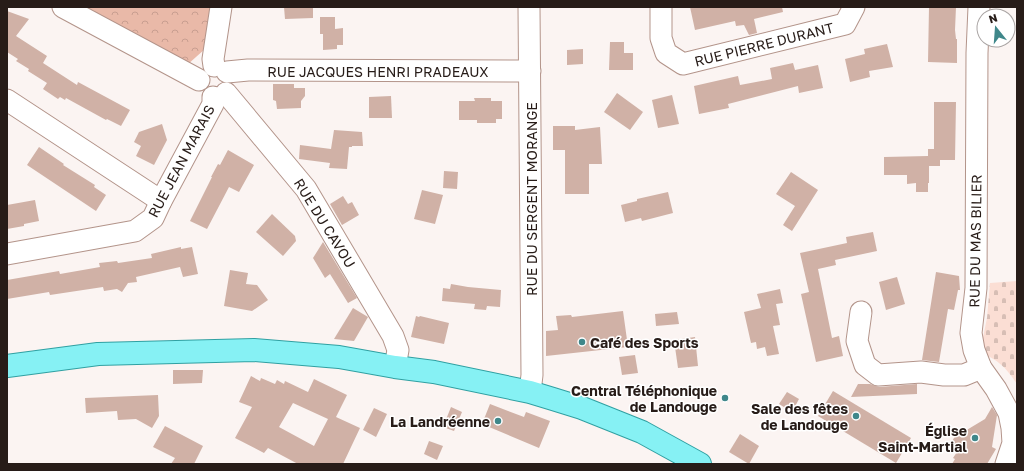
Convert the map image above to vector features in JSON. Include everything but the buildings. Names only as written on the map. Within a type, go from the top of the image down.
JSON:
[{"type":"main road","points":[[7,366],[98,354],[254,350],[339,357],[434,372],[530,392],[582,408],[642,432],[700,464]]},
{"type":"street","points":[[63,7],[199,80]]},
{"type":"street","points":[[220,69],[205,69],[202,72],[199,80],[201,90],[204,94],[219,95],[228,89],[230,80],[213,59],[221,7]]},
{"type":"street","name":"RUE DU SERGENT MORANGE","points":[[529,7],[532,375],[530,392]]},
{"type":"street","name":"RUE PIERRE DURANT","points":[[662,7],[661,38],[666,53],[683,64],[845,24],[854,7]]},
{"type":"street","name":"RUE DU MAS BILIER","points":[[979,7],[977,53],[976,288],[971,333],[974,350],[981,368],[996,389],[1009,413],[1013,443],[1006,464]]},
{"type":"street","name":"RUE JACQUES HENRI PRADEAUX","points":[[220,69],[530,71]]},
{"type":"street","name":"RUE JEAN MARAIS","points":[[7,254],[135,231],[154,218],[161,201],[219,95]]},
{"type":"street","name":"RUE DU CAVOU","points":[[219,95],[306,189],[393,336],[398,350],[395,367]]},
{"type":"street","points":[[7,100],[161,201]]},
{"type":"street","points":[[861,312],[857,340],[865,365],[878,375],[921,372],[944,375],[964,375],[981,368]]},
{"type":"green space","points":[[81,7],[212,7],[205,49],[187,65]]},
{"type":"green space","points":[[1017,281],[1017,384],[1001,365],[992,358],[980,352],[987,318],[990,283]]},
{"type":"place","name":"Café des Sports","points":[[582,342]]},
{"type":"place","name":"Central Téléphonique de Landouge","points":[[725,398]]},
{"type":"place","name":"Sale des fêtes de Landouge","points":[[856,416]]},
{"type":"place","name":"La Landréenne","points":[[498,421]]},
{"type":"place","name":"Église Saint-Martial","points":[[975,438]]}]
